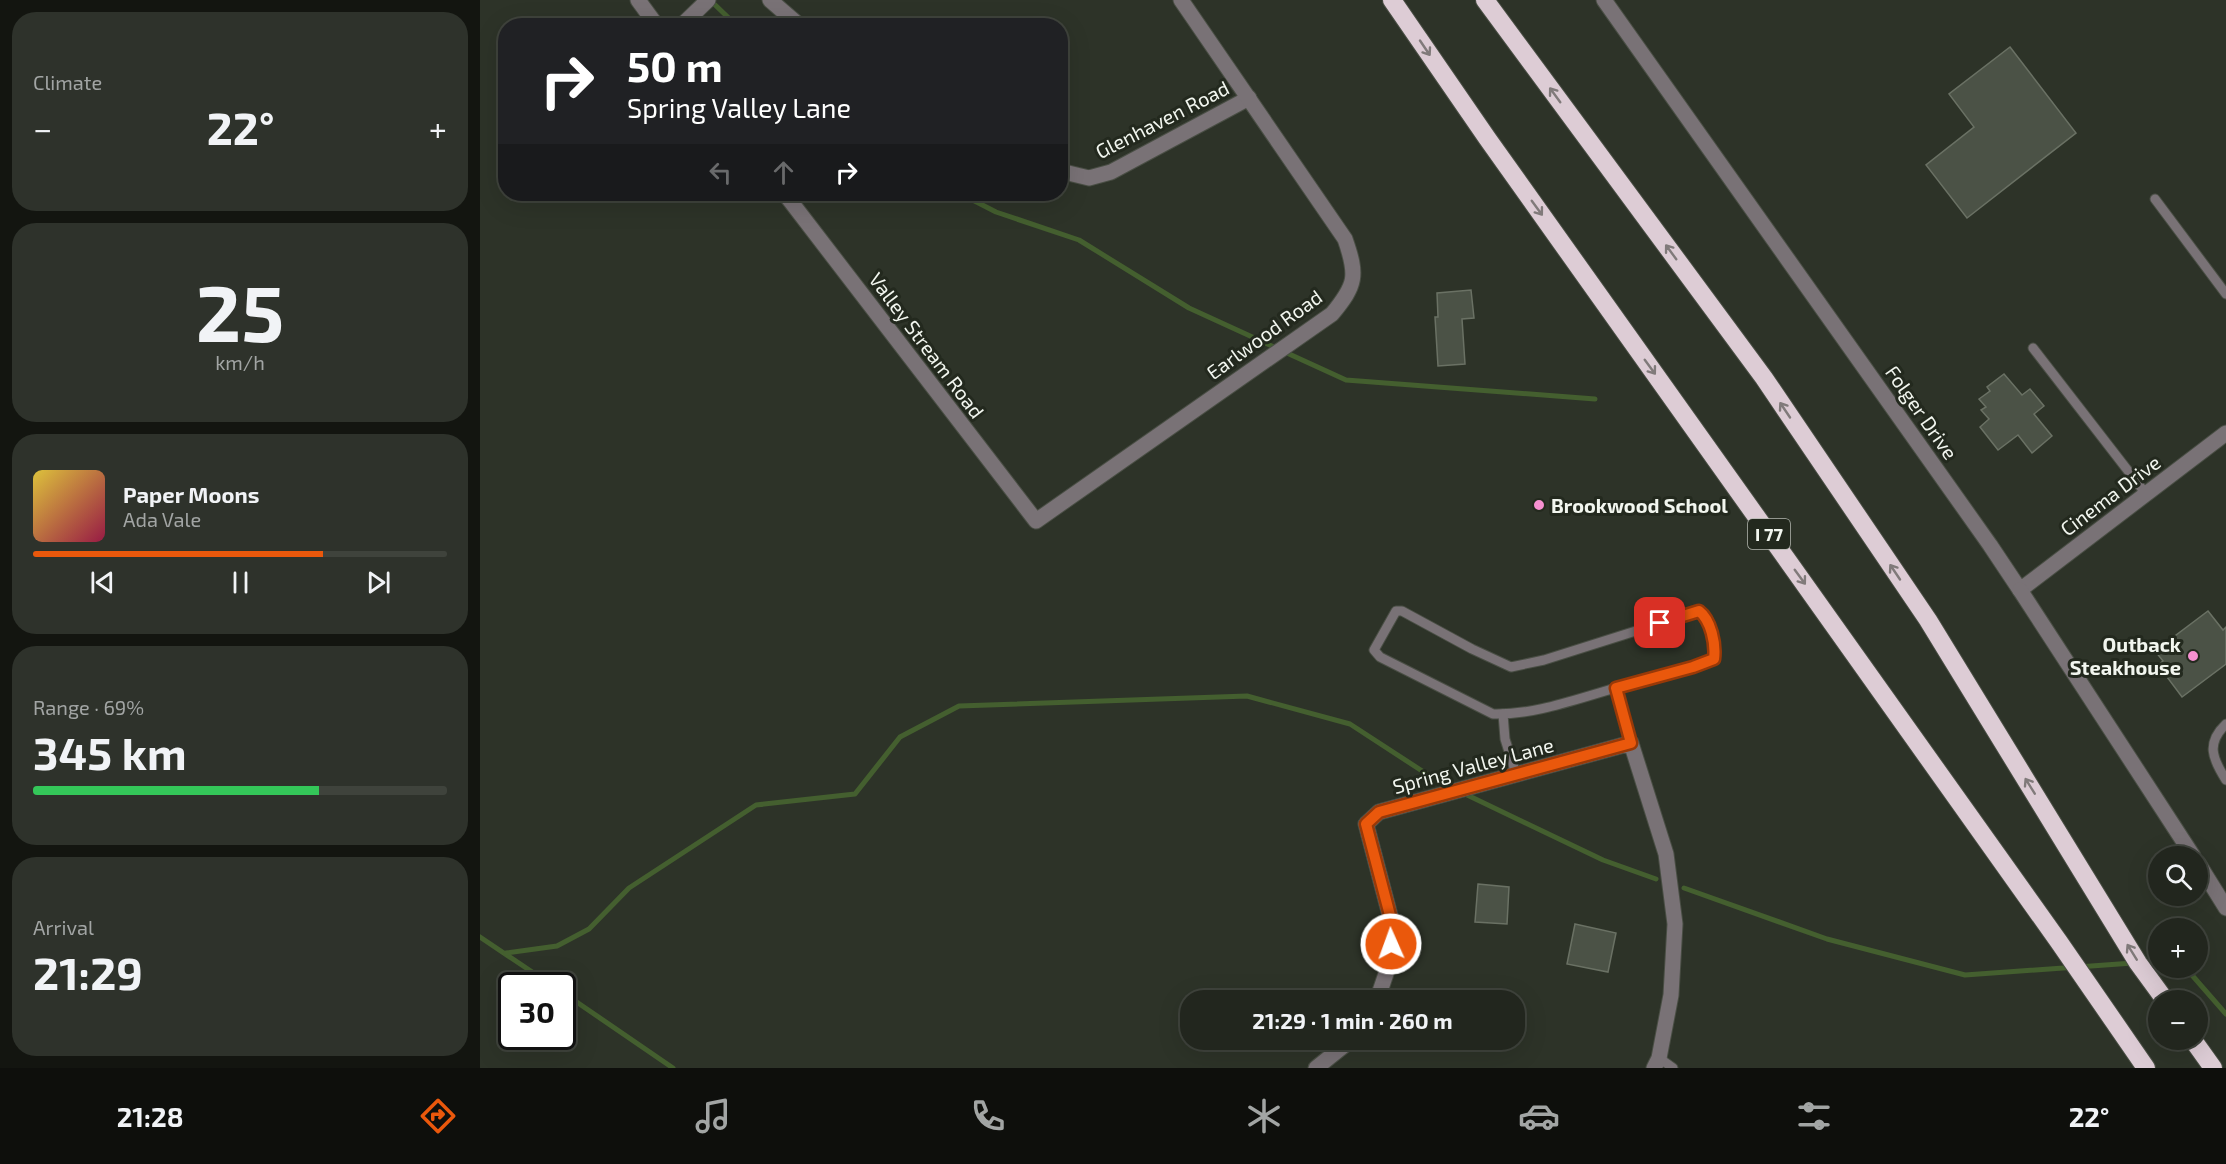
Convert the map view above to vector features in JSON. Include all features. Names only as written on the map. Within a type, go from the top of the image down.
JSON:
[{"type":"highway","name":"I 77","points":[[1392,0],[1487,138],[2059,942],[2146,1068]]},
{"type":"highway","points":[[1485,0],[1764,378],[1921,610],[2138,963],[2158,990]]},
{"type":"highway","points":[[2200,1050],[2213,1068]]},
{"type":"street","points":[[638,0],[651,18]]},
{"type":"street","points":[[689,18],[708,0]]},
{"type":"street","points":[[770,0],[791,18]]},
{"type":"street","name":"Earlwood Road","points":[[1036,521],[1332,314],[1349,293],[1355,266],[1345,239],[1181,0]]},
{"type":"street","name":"Folger Drive","points":[[1604,0],[1984,536],[2186,846]]},
{"type":"street","name":"Glenhaven Road","points":[[1068,173],[1089,178],[1111,172],[1249,98]]},
{"type":"street","name":"Valley Stream Road","points":[[790,201],[1036,521]]},
{"type":"street","name":"Cinema Drive","points":[[2020,590],[2226,433]]},
{"type":"street","points":[[1631,743],[1666,854],[1675,924],[1671,995],[1656,1063]]},
{"type":"street","name":"Spring Valley Lane","points":[[1380,990],[1389,965],[1392,923],[1366,824],[1379,812],[1631,743]]},
{"type":"street","points":[[2208,879],[2226,908]]},
{"type":"street","points":[[1316,1068],[1338,1050]]},
{"type":"lane","points":[[2155,199],[2226,294]]},
{"type":"lane","points":[[2033,348],[2146,494]]},
{"type":"lane","points":[[1396,611],[1402,611],[1472,649],[1511,667],[1544,660],[1699,611],[1706,616],[1715,648],[1714,659],[1616,688],[1513,715],[1493,714],[1380,657],[1374,650],[1396,611]]},
{"type":"lane","points":[[1616,688],[1631,743]]},
{"type":"lane","points":[[1503,714],[1505,739],[1516,774]]},
{"type":"lane","points":[[2226,724],[2215,736],[2212,746],[2215,759],[2226,780]]},
{"type":"lane","points":[[1656,1063],[1673,1068]]},
{"type":"building","points":[[2010,47],[2076,133],[1967,218],[1926,165],[1974,127],[1949,94]]},
{"type":"building","points":[[1471,290],[1474,318],[1462,319],[1465,364],[1438,366],[1435,317],[1438,317],[1437,293]]},
{"type":"building","points":[[2004,374],[2022,395],[2030,389],[2044,406],[2034,414],[2052,436],[2032,453],[2018,435],[1998,450],[1980,427],[1989,419],[1981,410],[1986,407],[1979,399],[1990,391],[1987,387]]},
{"type":"building","name":"Outback Steakhouse","points":[[2208,611],[2223,630],[2226,627],[2226,664],[2182,697],[2158,665],[2163,661],[2155,651]]},
{"type":"building","points":[[1478,884],[1509,887],[1507,924],[1475,922]]},
{"type":"building","points":[[1575,924],[1616,933],[1608,972],[1567,964]]},
{"type":"waterway","points":[[710,0],[729,18]]},
{"type":"waterway","points":[[975,201],[996,212],[1079,240],[1189,308],[1346,380],[1595,399]]},
{"type":"waterway","points":[[506,953],[557,946],[589,929],[629,888],[756,805],[855,794],[900,737],[959,706],[1247,696],[1350,724],[1439,782],[1452,788]]},
{"type":"waterway","points":[[1463,793],[1603,860],[1656,879]]},
{"type":"waterway","points":[[1684,888],[1827,939],[1965,975],[2133,963]]},
{"type":"waterway","points":[[480,937],[532,972]]},
{"type":"waterway","points":[[2194,978],[2226,1014]]},
{"type":"waterway","points":[[576,1002],[673,1068]]},
{"type":"place","name":"Brookwood School","points":[[1539,505]]},
{"type":"place","name":"Outback Steakhouse","points":[[2193,656]]},
{"type":"route","points":[[1391,944],[1392,923],[1366,824],[1379,812],[1631,743],[1616,688],[1714,659],[1715,648],[1706,616],[1699,611],[1660,623]]}]
